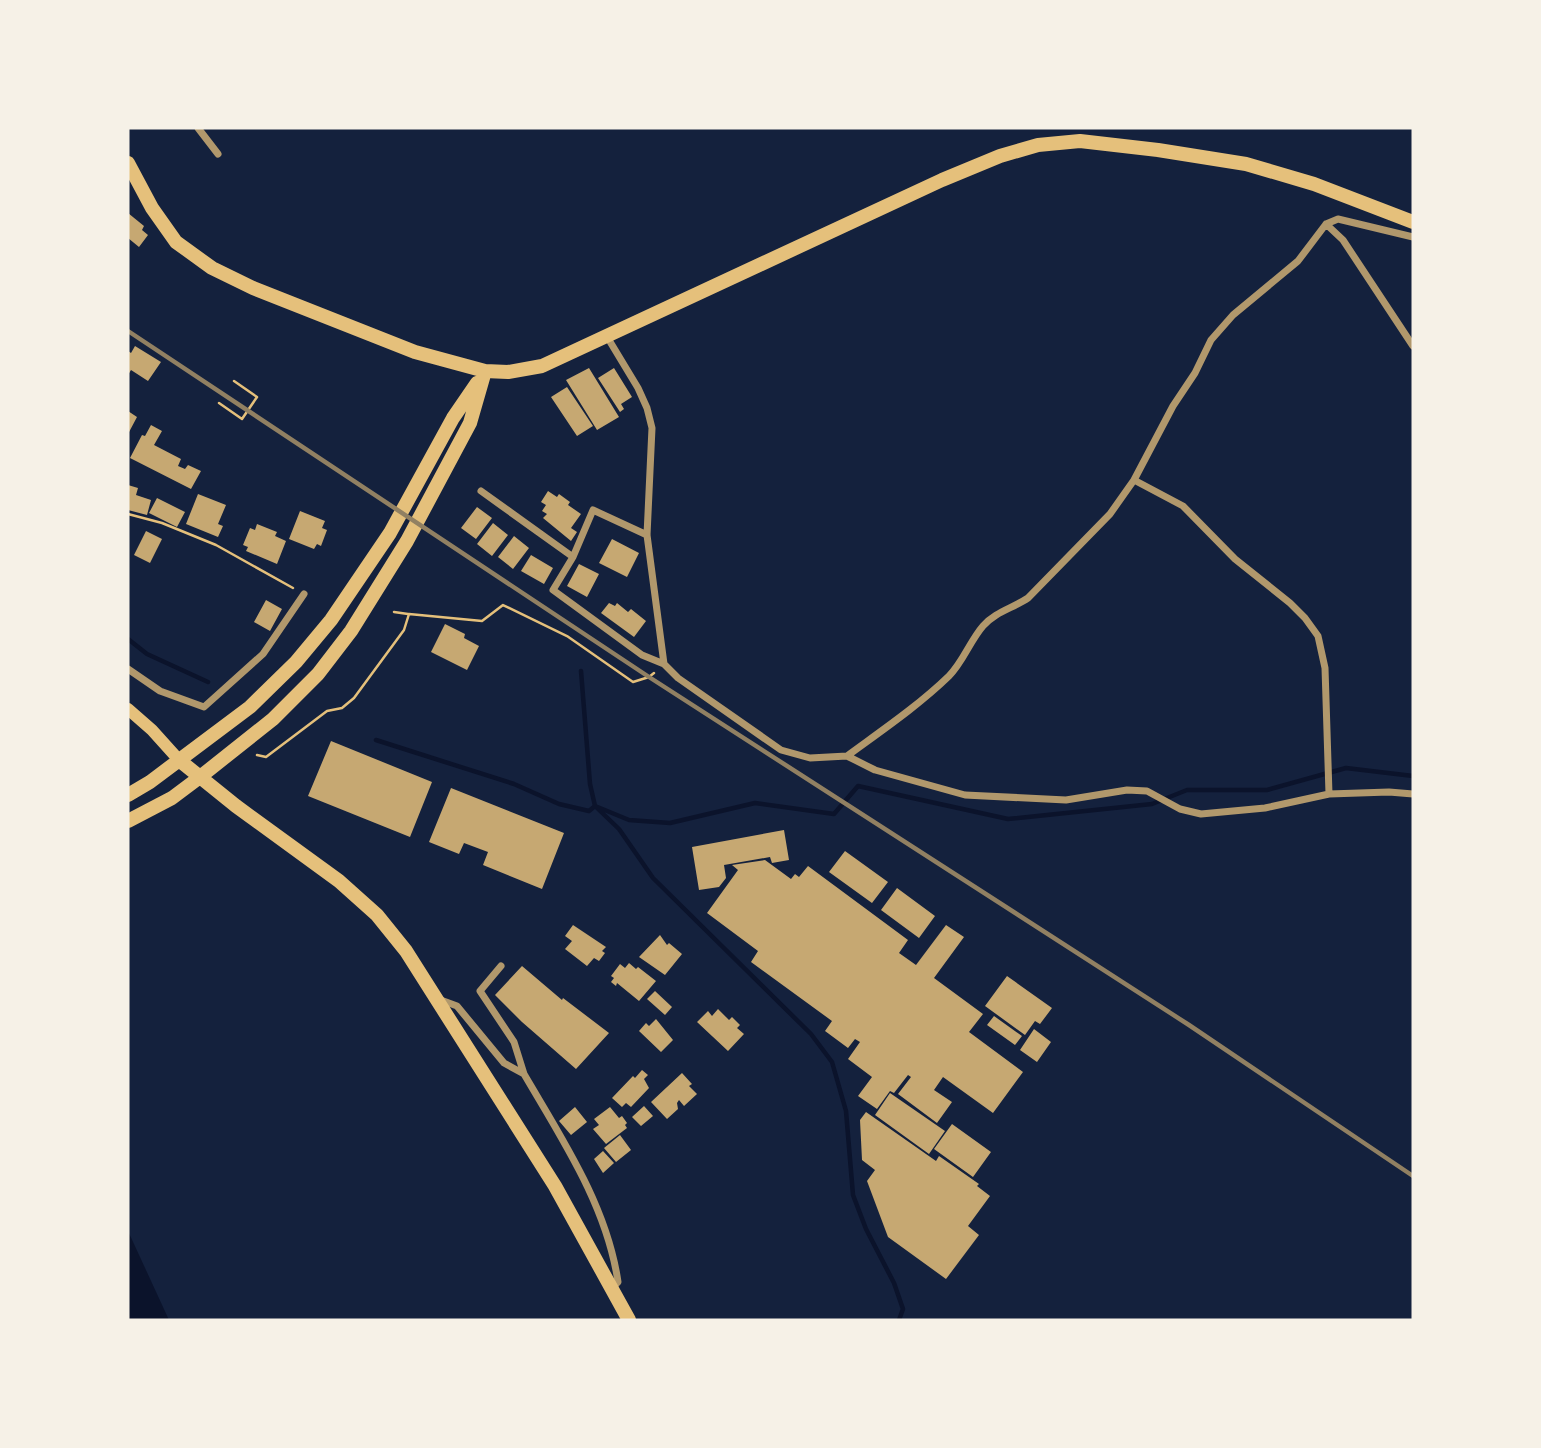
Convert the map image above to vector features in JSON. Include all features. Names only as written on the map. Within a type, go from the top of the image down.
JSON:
[{"type":"main road","points":[[128,163],[152,208],[176,242],[212,268],[253,288],[415,352],[485,371],[508,373],[542,366],[942,180],[1000,156],[1038,145],[1080,141],[1158,149],[1245,164],[1314,184],[1413,222]]},
{"type":"main road","points":[[128,794],[150,782],[250,707],[296,662],[331,620],[390,533],[453,418],[485,371]]},
{"type":"main road","points":[[128,821],[172,798],[200,778],[273,719],[318,674],[357,621],[407,541],[470,423],[485,371]]},
{"type":"main road","points":[[128,709],[200,778],[339,881],[377,915],[407,951],[555,1186],[629,1320]]},
{"type":"street","points":[[198,128],[218,154]]},
{"type":"street","points":[[847,756],[950,674],[983,626],[1000,612],[1028,598],[1110,514],[1134,480],[1211,340],[1233,315],[1298,261],[1326,225],[1338,219],[1413,237]]},
{"type":"street","points":[[1326,225],[1343,240],[1413,346]]},
{"type":"street","points":[[606,335],[638,388],[652,428],[647,535],[664,664]]},
{"type":"street","points":[[1134,480],[1183,506],[1235,559],[1305,618],[1318,636],[1325,668],[1329,794]]},
{"type":"street","points":[[481,491],[573,557]]},
{"type":"street","points":[[647,535],[593,510],[573,557],[553,590],[642,655],[664,664],[678,678],[781,750],[810,758],[847,756],[875,770],[965,795],[1066,800],[1127,790],[1147,791],[1180,809],[1201,814],[1265,807],[1329,794],[1413,794]]},
{"type":"street","points":[[128,669],[160,691],[204,707],[263,654],[304,594]]},
{"type":"street","points":[[501,965],[480,991],[514,1042],[524,1074],[586,1181],[615,1263],[618,1282],[611,1289]]},
{"type":"street","points":[[438,999],[457,1006],[504,1063],[524,1074]]},
{"type":"path","points":[[219,403],[242,419],[257,397],[234,381]]},
{"type":"path","points":[[128,514],[162,523],[216,545],[304,594]]},
{"type":"path","points":[[394,612],[482,621],[503,605],[567,636],[633,682],[649,677],[664,664]]},
{"type":"path","points":[[257,755],[266,757],[327,711],[342,708],[354,698],[404,630],[409,614]]},
{"type":"water","points":[[128,1231],[169,1320],[128,1320]]},
{"type":"building","points":[[128,213],[144,226],[142,230],[148,235],[139,247],[128,238]]},
{"type":"building","points":[[135,346],[161,362],[148,381],[131,370],[128,375],[128,351],[131,353]]},
{"type":"building","points":[[589,368],[619,417],[597,430],[566,380]]},
{"type":"building","points":[[614,368],[632,397],[621,404],[624,409],[620,412],[598,378]]},
{"type":"building","points":[[567,387],[593,426],[577,436],[551,397]]},
{"type":"building","points":[[128,411],[137,417],[128,434]]},
{"type":"building","points":[[151,425],[162,431],[154,445],[181,459],[178,466],[185,469],[188,465],[201,471],[191,489],[130,458],[142,435],[145,436]]},
{"type":"building","points":[[128,485],[138,488],[136,495],[151,500],[147,515],[128,510]]},
{"type":"building","points":[[548,491],[557,497],[559,494],[581,514],[571,528],[577,532],[571,541],[543,518],[547,514],[542,511],[546,505],[541,502]]},
{"type":"building","points":[[198,494],[226,505],[218,524],[223,526],[218,537],[186,524]]},
{"type":"building","points":[[157,498],[185,512],[177,527],[149,513]]},
{"type":"building","points":[[477,507],[492,518],[476,539],[461,528]]},
{"type":"building","points":[[300,511],[325,521],[322,528],[327,530],[321,546],[317,544],[314,549],[289,539]]},
{"type":"building","points":[[493,523],[508,535],[492,556],[477,544]]},
{"type":"building","points":[[257,524],[277,532],[275,536],[286,541],[277,564],[246,551],[248,547],[243,545],[250,528],[255,530]]},
{"type":"building","points":[[146,531],[162,539],[150,563],[134,555]]},
{"type":"building","points":[[514,536],[529,548],[513,569],[498,557]]},
{"type":"building","points":[[612,539],[639,553],[627,577],[599,563]]},
{"type":"building","points":[[531,555],[553,568],[544,584],[521,571]]},
{"type":"building","points":[[579,564],[599,574],[587,597],[567,586]]},
{"type":"building","points":[[266,600],[282,609],[270,631],[254,622]]},
{"type":"building","points":[[609,603],[615,606],[617,603],[628,612],[631,609],[646,621],[634,637],[601,613]]},
{"type":"building","points":[[445,624],[465,634],[464,638],[479,646],[467,670],[431,652]]},
{"type":"building","points":[[331,741],[432,782],[410,837],[308,796]]},
{"type":"building","points":[[451,788],[564,833],[542,889],[483,865],[488,852],[464,843],[459,854],[429,842]]},
{"type":"building","points":[[784,830],[789,860],[772,863],[770,857],[724,865],[726,878],[719,887],[699,890],[692,847]]},
{"type":"building","points":[[845,851],[888,882],[872,903],[829,872]]},
{"type":"building","points":[[765,860],[791,879],[795,874],[799,877],[808,866],[908,940],[899,953],[916,965],[946,925],[964,937],[934,978],[983,1014],[969,1032],[1023,1072],[993,1113],[943,1077],[934,1090],[952,1102],[937,1123],[898,1094],[911,1077],[908,1075],[894,1093],[890,1091],[877,1109],[858,1096],[872,1077],[848,1059],[860,1042],[855,1039],[848,1048],[825,1031],[832,1021],[751,962],[758,951],[707,913],[738,870],[732,865]]},
{"type":"building","points":[[897,888],[935,916],[919,938],[881,910]]},
{"type":"building","points":[[573,925],[606,947],[599,961],[594,958],[587,966],[565,949],[572,941],[565,936]]},
{"type":"building","points":[[660,935],[667,945],[669,943],[682,954],[665,975],[639,957]]},
{"type":"building","points":[[629,963],[656,981],[639,1001],[617,983],[616,986],[611,982],[614,978],[611,976],[620,964],[625,968]]},
{"type":"building","points":[[522,966],[562,1000],[563,998],[609,1033],[576,1069],[495,995]]},
{"type":"building","points":[[1007,976],[1052,1008],[1040,1024],[1035,1021],[1025,1035],[985,1006]]},
{"type":"building","points":[[655,991],[672,1007],[665,1015],[647,999]]},
{"type":"building","points":[[718,1009],[729,1020],[732,1017],[740,1025],[737,1028],[744,1034],[728,1051],[697,1022],[708,1011],[712,1016]]},
{"type":"building","points":[[994,1016],[1022,1036],[1015,1045],[987,1025]]},
{"type":"building","points":[[656,1019],[673,1040],[661,1052],[639,1031],[646,1023],[649,1026]]},
{"type":"building","points":[[1034,1029],[1051,1042],[1037,1062],[1020,1050]]},
{"type":"building","points":[[642,1070],[648,1075],[644,1079],[649,1088],[631,1107],[626,1103],[622,1107],[612,1098]]},
{"type":"building","points":[[682,1073],[697,1094],[684,1106],[679,1100],[678,1109],[667,1119],[651,1102]]},
{"type":"building","points":[[890,1093],[945,1131],[929,1154],[875,1115]]},
{"type":"building","points":[[644,1106],[653,1116],[641,1126],[632,1117]]},
{"type":"building","points":[[575,1107],[587,1122],[571,1135],[559,1121]]},
{"type":"building","points":[[610,1107],[619,1118],[622,1116],[627,1128],[606,1144],[593,1129],[599,1125],[594,1119]]},
{"type":"building","points":[[866,1112],[936,1161],[939,1156],[979,1184],[977,1186],[990,1196],[968,1226],[979,1235],[946,1279],[888,1237],[867,1181],[875,1170],[862,1160],[860,1120]]},
{"type":"building","points":[[952,1124],[991,1152],[973,1177],[934,1149]]},
{"type":"building","points":[[620,1135],[631,1150],[616,1162],[604,1148]]},
{"type":"building","points":[[603,1151],[614,1163],[603,1173],[594,1159]]},
{"type":"waterway","points":[[128,639],[147,654],[208,682]]},
{"type":"waterway","points":[[581,671],[590,784],[595,806],[619,829],[653,878],[811,1034],[832,1062],[846,1111],[853,1195],[866,1229],[894,1283],[903,1309],[899,1320]]},
{"type":"waterway","points":[[376,740],[514,784],[559,804],[589,811],[595,806],[629,820],[670,823],[755,803],[834,814],[858,786],[1008,819],[1152,804],[1187,790],[1267,790],[1346,768],[1413,776]]},
{"type":"railway","points":[[128,331],[649,677],[1189,1025],[1413,1176]]}]
